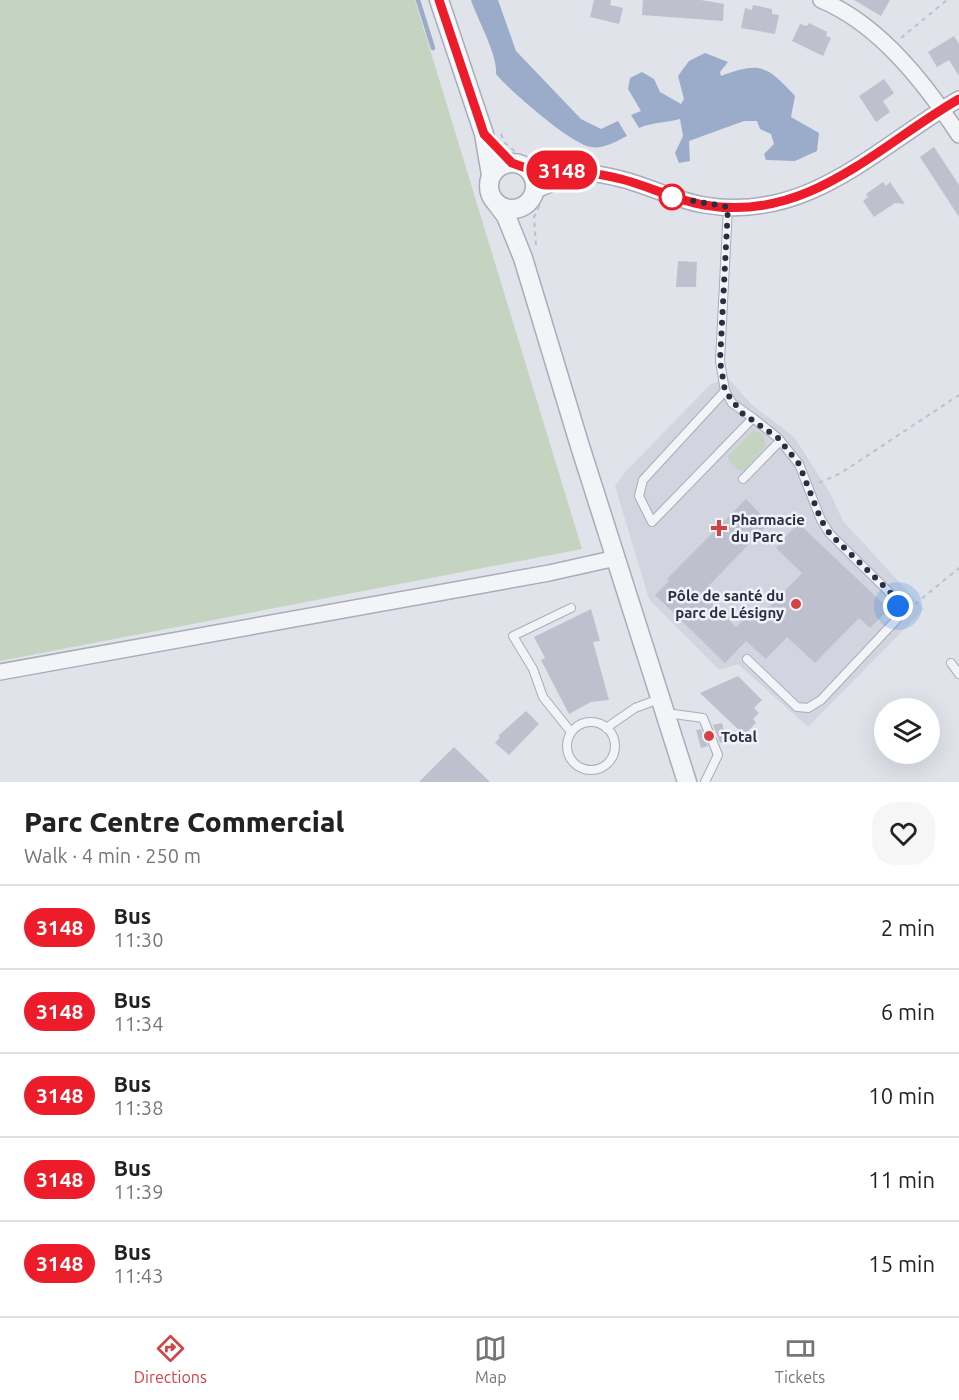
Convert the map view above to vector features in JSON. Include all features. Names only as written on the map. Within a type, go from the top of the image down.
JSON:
[{"type":"street","points":[[439,0],[484,134],[491,175],[489,190],[506,216],[523,258],[687,782]]},
{"type":"street","points":[[831,2],[890,49],[942,109],[959,135]]},
{"type":"street","points":[[491,175],[500,166],[519,165],[623,179],[674,198],[728,207],[777,203],[806,195],[834,180],[959,99]]},
{"type":"street","points":[[484,134],[533,178],[521,234],[523,258]]},
{"type":"street","points":[[497,204],[511,209],[576,173]]},
{"type":"street","points":[[0,672],[549,573],[616,558]]},
{"type":"lane","points":[[728,207],[720,361],[725,391],[737,408],[753,418],[780,441],[799,464],[830,534],[890,592],[898,606],[897,619],[821,700],[808,708],[797,707],[747,659]]},
{"type":"lane","points":[[725,391],[643,480],[639,496],[652,522],[753,418]]},
{"type":"lane","points":[[742,479],[780,441]]},
{"type":"lane","points":[[571,608],[513,636],[533,669],[543,697],[572,732]]},
{"type":"lane","points":[[951,663],[959,674]]},
{"type":"lane","points":[[606,728],[635,708],[663,705],[702,718],[718,755],[705,782]]},
{"type":"lane","points":[[592,722],[606,728],[611,734],[614,749],[607,763],[593,770],[578,766],[568,754],[568,739],[572,732],[577,726],[592,722]]},
{"type":"path","points":[[890,49],[931,11],[947,0]]},
{"type":"path","points":[[808,488],[841,473],[959,395]]},
{"type":"path","points":[[897,619],[959,568]]},
{"type":"shaded area","points":[[728,378],[751,404],[794,437],[830,493],[843,521],[924,609],[808,727],[738,664],[719,670],[649,599],[615,486],[625,472],[711,384]]},
{"type":"green space","points":[[0,0],[415,0],[582,549],[0,661]]},
{"type":"green space","points":[[753,431],[763,434],[766,446],[744,470],[738,470],[729,462],[728,456]]},
{"type":"water","points":[[471,0],[498,0],[516,51],[581,119],[601,129],[618,121],[627,136],[603,147],[587,146],[566,135],[526,103],[496,74],[491,48]]},
{"type":"water","points":[[705,53],[728,62],[720,72],[721,76],[755,68],[762,69],[777,78],[795,96],[791,117],[819,133],[817,151],[795,161],[766,160],[764,154],[774,144],[771,134],[760,129],[757,121],[744,121],[689,141],[690,161],[679,163],[675,153],[683,136],[680,119],[639,128],[631,115],[641,111],[628,89],[630,78],[642,72],[654,79],[660,92],[681,104],[684,99],[678,76],[689,61]]},
{"type":"building","points":[[594,0],[611,0],[610,5],[623,8],[619,24],[590,17]]},
{"type":"building","points":[[643,0],[701,0],[724,4],[723,21],[642,15]]},
{"type":"building","points":[[854,0],[890,0],[881,16]]},
{"type":"building","points":[[753,5],[772,9],[772,14],[779,15],[775,34],[741,28],[745,8],[752,10]]},
{"type":"building","points":[[809,23],[827,32],[826,36],[831,38],[823,56],[792,41],[800,24],[807,26]]},
{"type":"building","points":[[954,36],[959,44],[959,76],[949,60],[937,67],[928,52]]},
{"type":"building","points":[[884,79],[894,93],[883,101],[890,112],[876,122],[859,96]]},
{"type":"building","points":[[934,147],[959,185],[959,217],[920,157]]},
{"type":"building","points":[[883,182],[886,186],[890,182],[905,204],[895,203],[874,217],[863,201],[868,197],[866,194]]},
{"type":"building","points":[[678,261],[697,262],[696,287],[676,287]]},
{"type":"building","points":[[746,499],[769,523],[702,593],[736,627],[749,614],[757,620],[802,573],[776,548],[798,523],[889,609],[870,628],[859,618],[815,663],[787,637],[766,659],[746,641],[725,663],[655,595],[669,581],[667,579]]},
{"type":"building","points":[[591,609],[600,641],[593,642],[609,700],[591,702],[569,714],[541,660],[545,658],[534,637]]},
{"type":"building","points":[[738,676],[762,700],[754,708],[759,713],[753,719],[756,723],[744,735],[700,693]]},
{"type":"building","points":[[526,711],[539,724],[509,755],[495,743],[500,737],[498,736]]},
{"type":"building","points":[[722,723],[727,741],[720,743],[713,725]]},
{"type":"building","points":[[701,729],[708,746],[701,748],[696,730]]},
{"type":"building","points":[[454,747],[490,782],[419,782]]},
{"type":"waterway","points":[[418,0],[433,48]]},
{"type":"bus line","name":"3148","points":[[439,0],[484,134],[512,163],[526,168],[557,169],[623,179],[674,198],[704,205],[728,207],[777,203],[806,195],[834,180],[959,99]]},
{"type":"place","name":"Pharmacie du Parc","points":[[719,528]]},
{"type":"place","name":"Pôle de santé du parc de Lésigny","points":[[796,604]]},
{"type":"place","name":"Total","points":[[709,736]]},
{"type":"route","points":[[672,197],[704,205],[728,207],[720,361],[725,391],[742,413],[753,418],[778,438],[799,464],[821,520],[830,534],[890,592],[898,606]]}]
